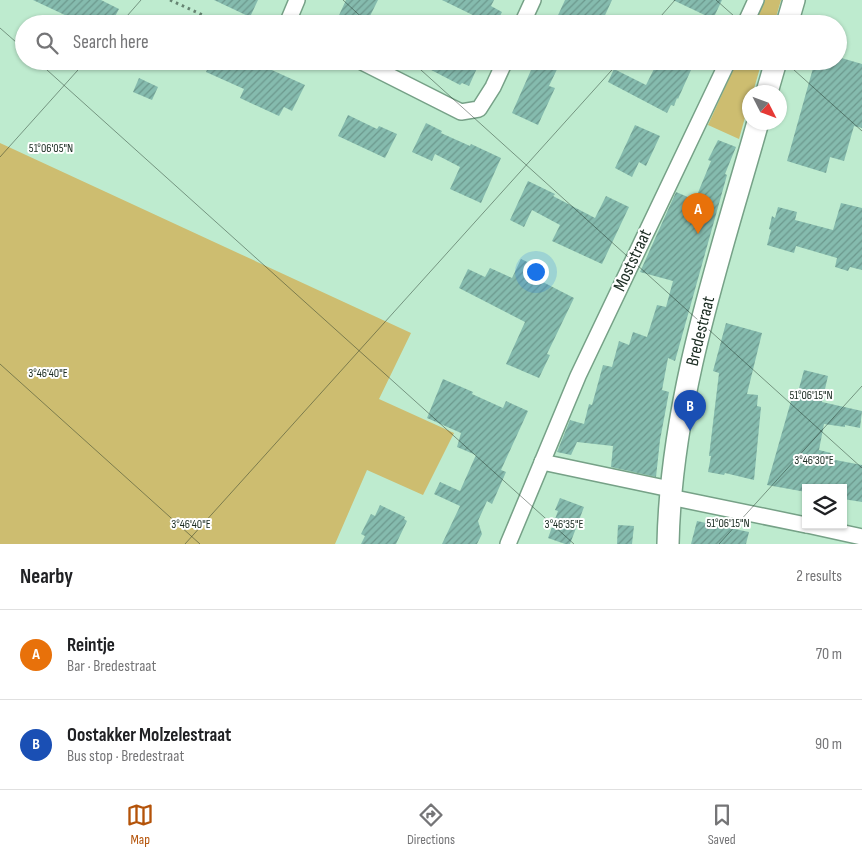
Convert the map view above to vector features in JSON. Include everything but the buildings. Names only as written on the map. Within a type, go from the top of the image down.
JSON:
[{"type":"street","points":[[291,15],[297,0]]},
{"type":"street","points":[[526,15],[533,0]]},
{"type":"street","points":[[749,15],[756,0]]},
{"type":"street","points":[[790,15],[794,0]]},
{"type":"street","points":[[378,70],[461,112],[479,109],[501,70]]},
{"type":"street","name":"Moststraat","points":[[508,544],[578,376],[724,70]]},
{"type":"street","points":[[769,85],[773,70]]},
{"type":"street","name":"Bredestraat","points":[[668,544],[670,493],[682,406],[704,313],[756,130]]},
{"type":"street","points":[[542,462],[802,524]]},
{"type":"street","points":[[825,529],[862,537]]},
{"type":"path","points":[[170,0],[202,15]]},
{"type":"shaded area","points":[[764,0],[781,0],[777,15],[757,15]]},
{"type":"shaded area","points":[[733,70],[759,70],[755,85],[742,85],[742,128],[739,139],[708,125]]},
{"type":"shaded area","points":[[0,143],[411,333],[379,399],[454,433],[423,495],[367,470],[335,544],[0,544]]},
{"type":"place","name":"Reintje","points":[[698,234]]},
{"type":"place","name":"Oostakker Molzelestraat","points":[[690,431]]}]
